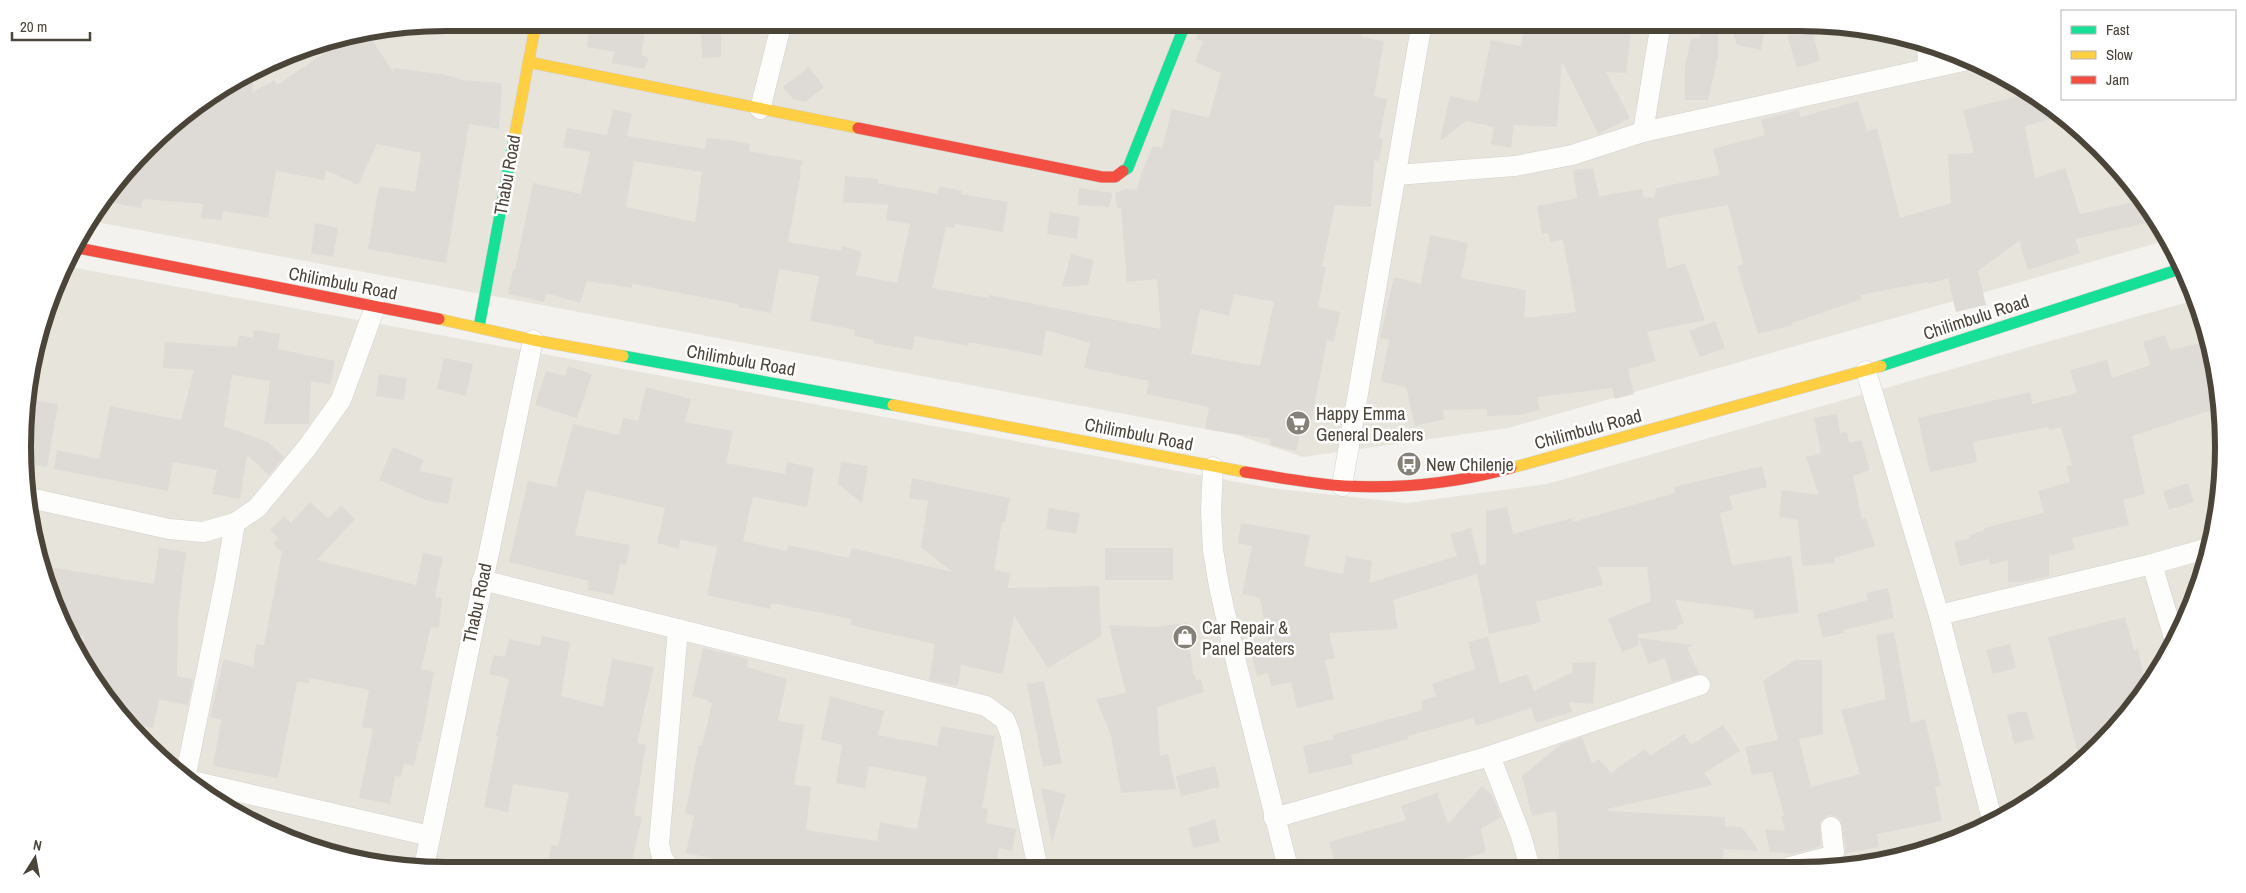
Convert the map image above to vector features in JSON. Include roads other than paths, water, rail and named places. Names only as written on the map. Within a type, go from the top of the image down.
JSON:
[{"type":"main road","name":"Thabu Road","points":[[479,326],[534,31]]},
{"type":"main road","points":[[528,62],[1102,177],[1115,178],[1128,168],[1182,31]]},
{"type":"main road","name":"Chilimbulu Road","points":[[82,249],[479,326],[533,340],[1021,428],[1213,467],[1342,486],[1380,487],[1463,480],[1502,471],[1866,371],[2175,271]]},
{"type":"street","points":[[760,109],[780,31]]},
{"type":"street","points":[[1342,486],[1420,31]]},
{"type":"street","points":[[1643,132],[1660,31]]},
{"type":"street","points":[[1927,51],[1928,68]]},
{"type":"street","points":[[1396,175],[1515,166],[1572,155],[1643,132],[1956,62]]},
{"type":"street","points":[[35,499],[169,529],[203,532],[235,523],[257,508],[306,449],[341,400],[375,307]]},
{"type":"street","name":"Thabu Road","points":[[425,861],[533,340]]},
{"type":"street","points":[[1866,371],[1938,616],[1991,815]]},
{"type":"street","points":[[1213,467],[1211,511],[1213,550],[1219,586],[1274,818],[1286,862]]},
{"type":"street","points":[[186,769],[225,581],[235,523]]},
{"type":"street","points":[[1938,616],[2202,550]]},
{"type":"street","points":[[2152,564],[2172,630]]},
{"type":"street","points":[[482,580],[986,706],[1005,720],[1010,733],[1037,862]]},
{"type":"street","points":[[665,862],[659,844],[678,629]]},
{"type":"street","points":[[1274,818],[1490,756],[1700,685]]},
{"type":"street","points":[[1490,756],[1521,836],[1528,862]]},
{"type":"street","points":[[205,784],[430,836]]},
{"type":"street","points":[[1810,862],[1828,857],[1834,852],[1831,827]]},
{"type":"place","name":"Happy Emma General Dealers","points":[[1298,423]]},
{"type":"place","name":"New Chilenje","points":[[1409,464]]},
{"type":"place","name":"Car Repair & Panel Beaters","points":[[1185,637]]}]
